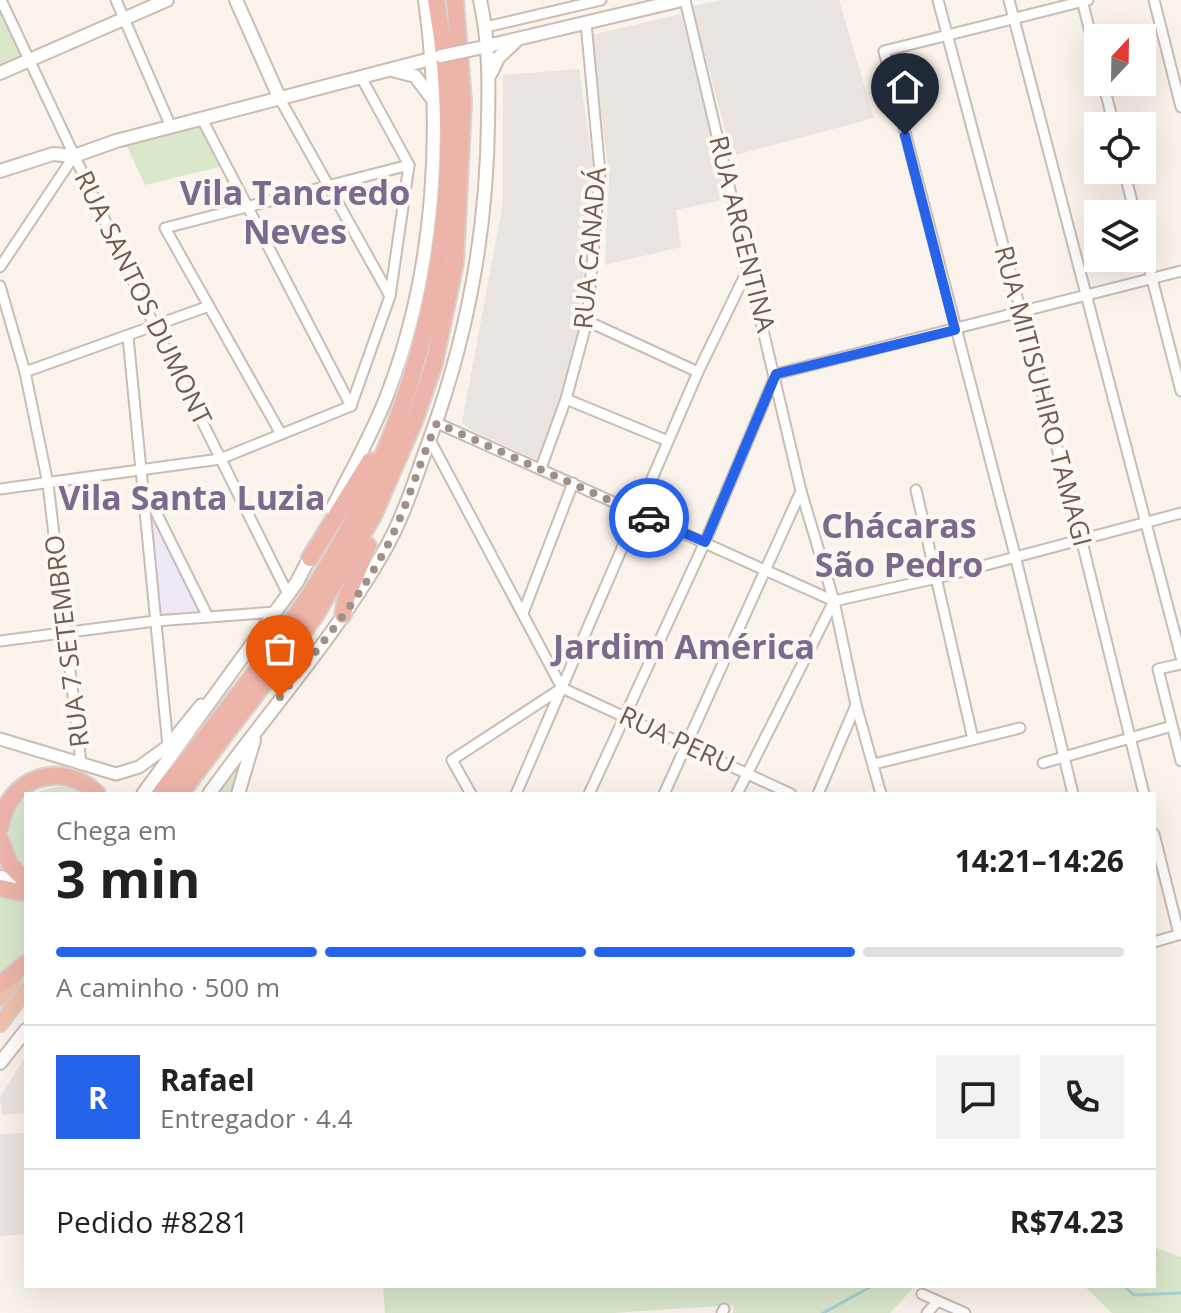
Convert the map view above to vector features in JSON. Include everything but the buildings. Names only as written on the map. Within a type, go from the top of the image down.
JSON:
[{"type":"highway","points":[[162,792],[228,708],[320,578],[387,450],[415,366],[443,243],[449,144],[436,0]]},
{"type":"highway","points":[[343,615],[358,568],[398,481],[416,429],[450,289],[461,207],[463,102],[455,0]]},
{"type":"highway","points":[[310,558],[368,467],[415,366]]},
{"type":"highway","points":[[181,792],[331,590],[393,474],[422,398]]},
{"type":"highway","points":[[0,828],[7,803],[22,786],[43,775],[71,777],[94,792]]},
{"type":"highway","points":[[0,840],[10,865],[24,881]]},
{"type":"highway","points":[[0,886],[24,892]]},
{"type":"highway","points":[[0,985],[22,968]]},
{"type":"highway","points":[[0,998],[22,968]]},
{"type":"highway","points":[[0,1024],[24,993]]},
{"type":"main road","points":[[0,73],[167,0]]},
{"type":"main road","points":[[236,0],[280,99]]},
{"type":"main road","points":[[144,792],[288,594],[310,558],[383,404],[407,332],[427,243],[436,58],[425,0]]},
{"type":"main road","points":[[210,792],[343,615],[398,525],[437,423],[462,340],[483,236],[488,185],[488,80],[484,47],[486,27],[480,0]]},
{"type":"main road","points":[[0,171],[53,154],[74,156],[171,127],[436,58],[683,0]]},
{"type":"main road","points":[[488,80],[498,58],[518,39]]},
{"type":"main road","points":[[389,70],[409,74],[422,82],[432,108]]},
{"type":"main road","points":[[239,792],[248,755],[264,717]]},
{"type":"main road","points":[[0,877],[24,883]]},
{"type":"main road","points":[[0,1063],[24,1033]]},
{"type":"street","name":"RUA SANTOS DUMONT","points":[[1,0],[155,327],[288,594]]},
{"type":"street","points":[[116,0],[171,127]]},
{"type":"street","points":[[486,27],[601,0]]},
{"type":"street","name":"RUA ARGENTINA","points":[[683,0],[750,265],[801,491],[834,601],[856,705],[881,792]]},
{"type":"street","name":"RUA MITISUHIRO TAMAGI","points":[[938,0],[1081,538],[1144,792]]},
{"type":"street","points":[[1009,0],[1181,657]]},
{"type":"street","points":[[1154,0],[1181,107]]},
{"type":"street","points":[[1072,792],[1015,555],[884,51],[1084,1],[1089,24]]},
{"type":"street","name":"RUA CANADÁ","points":[[541,468],[566,399],[587,321],[600,172],[586,23]]},
{"type":"street","points":[[0,489],[220,459],[351,406],[390,296],[409,165],[361,77]]},
{"type":"street","points":[[280,99],[390,296]]},
{"type":"street","points":[[202,119],[351,406]]},
{"type":"street","points":[[0,267],[74,156]]},
{"type":"street","points":[[281,434],[165,228],[409,165]]},
{"type":"street","points":[[517,792],[636,512],[750,265]]},
{"type":"street","points":[[590,792],[705,542],[776,374],[1022,314],[1181,271]]},
{"type":"street","points":[[1150,272],[1181,391]]},
{"type":"street","name":"RUA 7 SETEMBRO","points":[[0,286],[25,372],[48,484],[81,763]]},
{"type":"street","points":[[25,372],[209,306]]},
{"type":"street","points":[[587,321],[698,372]]},
{"type":"street","points":[[128,337],[168,746]]},
{"type":"street","points":[[566,399],[668,441]]},
{"type":"street","points":[[437,423],[834,601],[937,578],[1181,513]]},
{"type":"street","points":[[430,440],[562,688]]},
{"type":"street","points":[[523,613],[573,483]]},
{"type":"street","points":[[142,484],[208,617]]},
{"type":"street","points":[[916,490],[973,739]]},
{"type":"street","points":[[665,792],[801,491]]},
{"type":"street","points":[[738,792],[834,601]]},
{"type":"street","points":[[0,641],[155,621],[276,612]]},
{"type":"street","points":[[0,739],[116,774],[139,767],[168,746],[256,640]]},
{"type":"street","points":[[1181,664],[1158,669],[1181,761]]},
{"type":"street","points":[[470,792],[452,760],[562,688]]},
{"type":"street","name":"RUA PERU","points":[[562,688],[787,792]]},
{"type":"street","points":[[819,792],[856,705]]},
{"type":"street","points":[[1043,763],[1172,726]]},
{"type":"street","points":[[874,764],[1020,728]]},
{"type":"street","points":[[1156,842],[1180,934],[1156,941]]},
{"type":"street","points":[[922,1294],[965,1313]]},
{"type":"street","points":[[927,1313],[937,1302]]},
{"type":"shaded area","points":[[725,0],[839,0],[874,118],[732,156],[692,6]]},
{"type":"shaded area","points":[[681,14],[727,199],[676,210],[681,247],[605,265],[609,174],[591,35]]},
{"type":"shaded area","points":[[579,69],[592,160],[590,227],[579,305],[579,340],[539,461],[469,429],[462,422],[503,203],[503,75]]},
{"type":"shaded area","points":[[149,505],[203,610],[159,616]]},
{"type":"shaded area","points":[[24,1059],[24,1113],[2,1115],[0,1097]]},
{"type":"shaded area","points":[[24,1133],[24,1234],[0,1236],[0,1134]]},
{"type":"green space","points":[[0,7],[24,58],[0,69]]},
{"type":"green space","points":[[201,124],[223,166],[145,185],[126,144]]},
{"type":"green space","points":[[241,762],[235,792],[218,792]]},
{"type":"green space","points":[[69,787],[80,792],[37,792]]},
{"type":"green space","points":[[24,799],[24,871],[13,855],[8,835],[12,815]]},
{"type":"green space","points":[[0,894],[24,900],[24,958],[0,981]]},
{"type":"green space","points":[[1156,1248],[1181,1257],[1181,1313],[1112,1313],[1086,1288],[1156,1288]]},
{"type":"green space","points":[[383,1288],[913,1288],[890,1313],[733,1313],[734,1305],[613,1313],[385,1313]]},
{"type":"waterway","points":[[823,1313],[868,1288]]},
{"type":"waterway","points":[[1126,1288],[1134,1295],[1181,1293]]},
{"type":"way so far","points":[[280,697],[358,595],[385,550],[415,486],[437,423],[649,518]]},
{"type":"district","name":"Vila Tancredo Neves","points":[[295,212]]},
{"type":"district","name":"Vila Santa Luzia","points":[[192,498]]},
{"type":"district","name":"Chácaras São Pedro","points":[[899,546]]},
{"type":"district","name":"Jardim América","points":[[684,647]]},
{"type":"route","points":[[649,518],[705,542],[776,374],[955,330],[905,135]]}]
